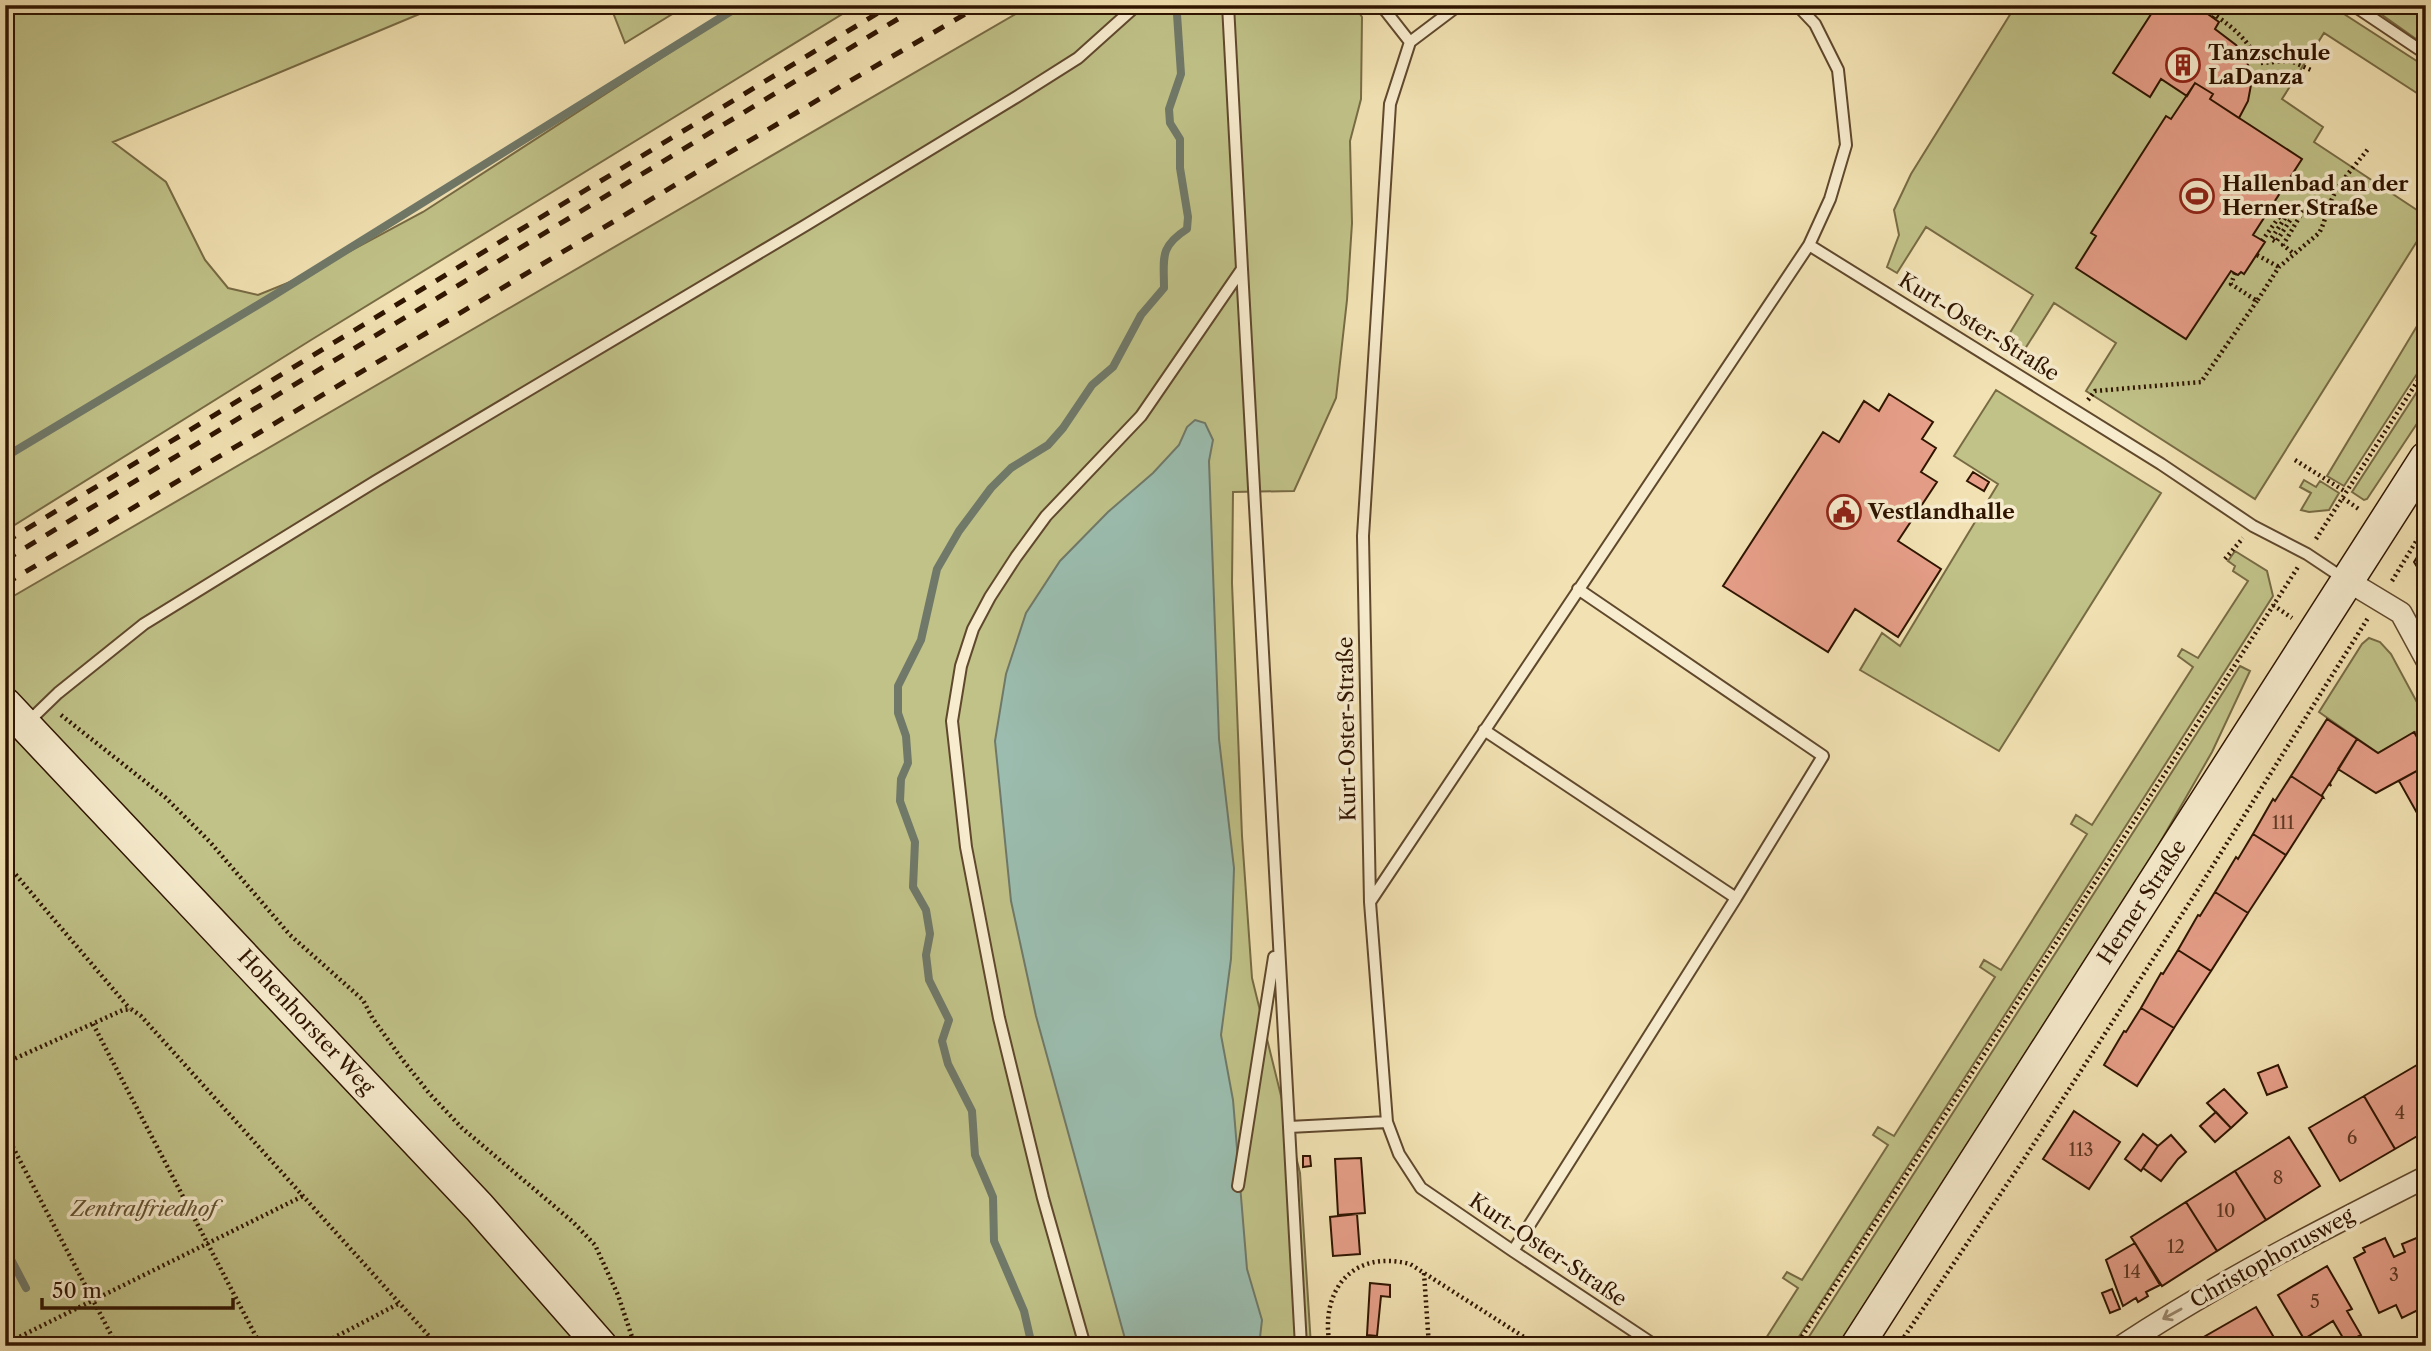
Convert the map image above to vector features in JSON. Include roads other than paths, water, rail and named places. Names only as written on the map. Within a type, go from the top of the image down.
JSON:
[{"type":"main road","name":"Herner Straße","points":[[1857,1346],[2426,458]]},
{"type":"main road","name":"Hohenhorster Weg","points":[[26,711],[479,1207],[601,1346]]},
{"type":"street","points":[[2348,581],[2401,613],[2426,659]]},
{"type":"street","name":"Christophorusweg","points":[[2122,1346],[2162,1320],[2316,1233],[2426,1177]]},
{"type":"lane","points":[[26,711],[144,624],[1078,58],[1137,5]]},
{"type":"lane","points":[[1228,5],[1301,1346]]},
{"type":"lane","points":[[1381,5],[1410,42],[1459,5]]},
{"type":"lane","points":[[1370,902],[1809,245],[1830,199],[1846,145],[1838,69],[1815,24],[1797,5]]},
{"type":"lane","points":[[2353,5],[2426,54]]},
{"type":"lane","name":"Kurt-Oster-Straße","points":[[1410,42],[1390,104],[1363,536],[1370,902],[1387,1122],[1399,1154],[1422,1188],[1656,1346]]},
{"type":"lane","name":"Kurt-Oster-Straße","points":[[1809,245],[2079,412],[2253,526],[2307,554],[2348,581]]},
{"type":"lane","points":[[1085,1346],[1043,1198],[999,1018],[966,846],[952,721],[961,666],[974,629],[990,597],[1046,516],[1141,416],[1242,270]]},
{"type":"lane","points":[[1513,1251],[1823,756],[1578,589]]},
{"type":"lane","points":[[1485,730],[1736,898]]},
{"type":"lane","points":[[1238,1186],[1277,933]]},
{"type":"lane","points":[[1289,1127],[1387,1122]]},
{"type":"waterway","points":[[5,457],[271,297],[741,5]]},
{"type":"waterway","points":[[1032,1346],[1024,1311],[994,1241],[993,1197],[975,1155],[972,1111],[948,1064],[942,1041],[949,1020],[929,980],[926,955],[930,934],[926,910],[913,887],[915,842],[900,801],[901,779],[908,763],[906,736],[898,713],[898,686],[921,640],[937,569],[959,531],[991,488],[1011,468],[1048,445],[1063,428],[1092,385],[1113,367],[1141,315],[1164,288],[1167,248],[1187,229],[1188,217],[1180,168],[1180,139],[1170,123],[1169,109],[1181,74],[1177,14]]},
{"type":"waterway","points":[[5,1248],[26,1288]]},
{"type":"waterway","points":[[53,1341],[55,1346]]},
{"type":"railway","points":[[5,542],[891,5]]},
{"type":"railway","points":[[5,560],[921,5]]},
{"type":"railway","points":[[5,584],[981,5]]},
{"type":"place","name":"Tanzschule LaDanza","points":[[2183,65]]},
{"type":"place","name":"Hallenbad an der Herner Straße","points":[[2197,196]]},
{"type":"place","name":"Vestlandhalle","points":[[1844,512]]},
{"type":"park label","name":"Zentralfriedhof","points":[[143,1209]]}]
